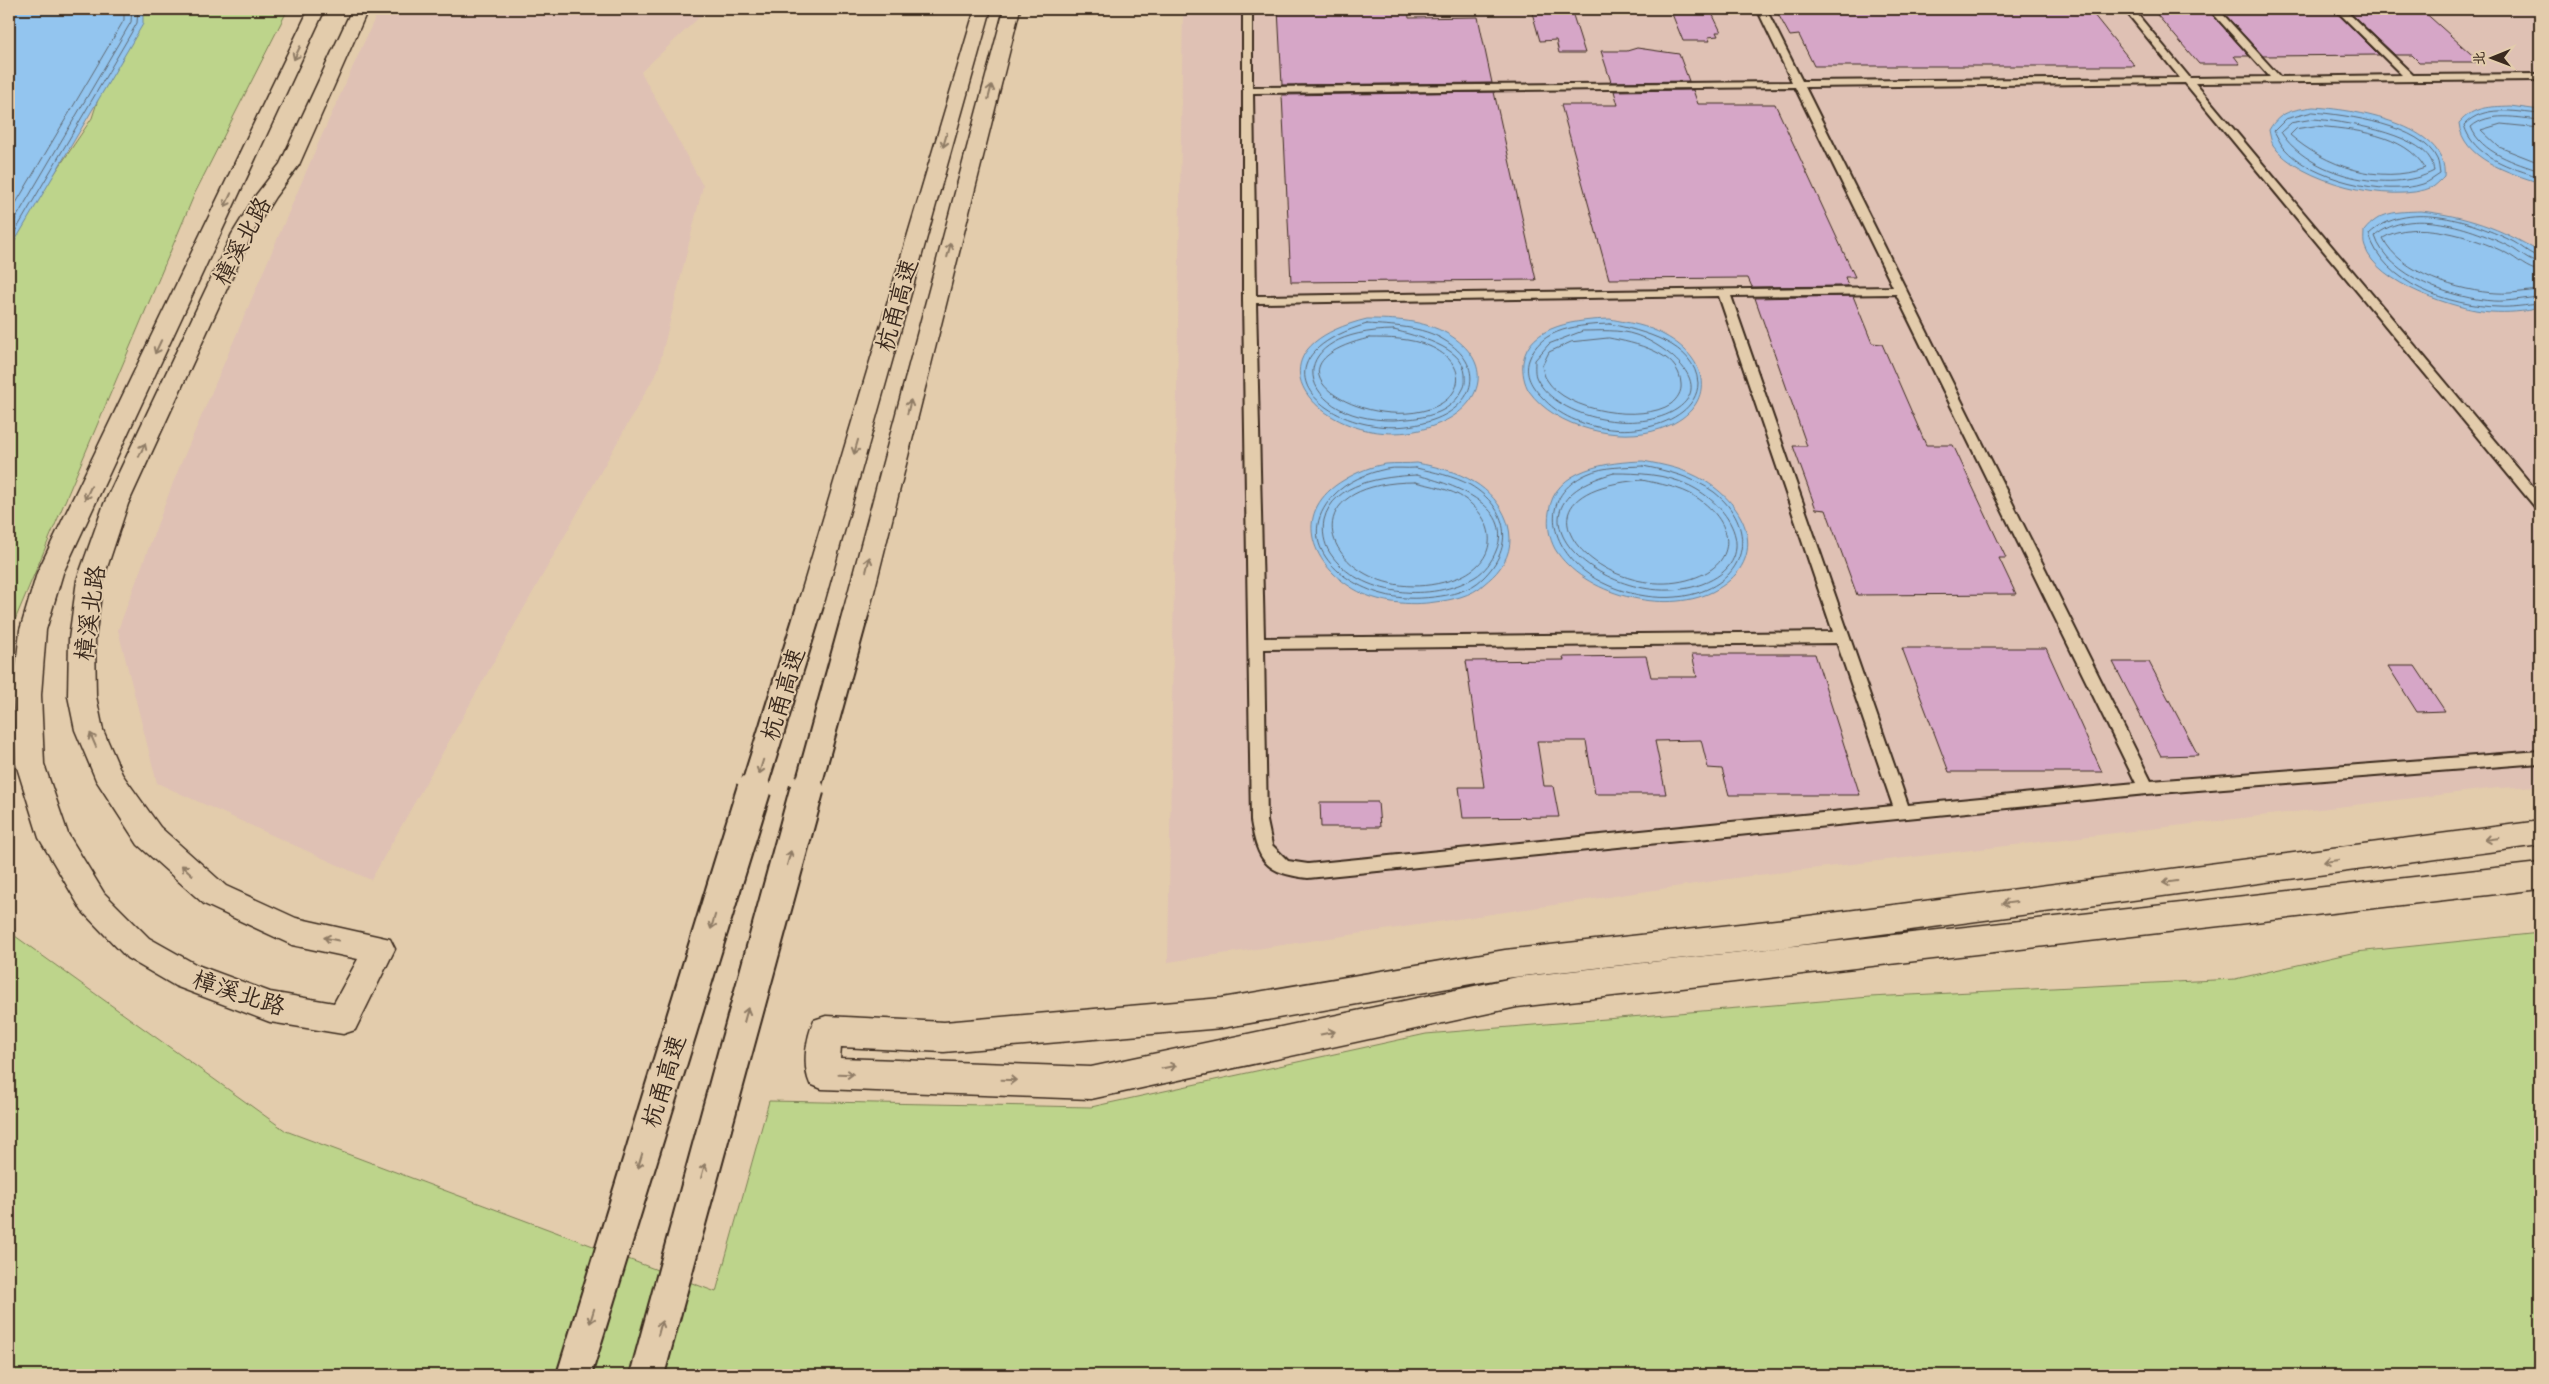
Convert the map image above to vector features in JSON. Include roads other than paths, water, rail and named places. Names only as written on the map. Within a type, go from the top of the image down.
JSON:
[{"type":"main road","name":"樟溪北路","points":[[317,9],[50,572],[33,630],[27,695],[30,764],[54,838],[93,902],[138,948],[186,976],[270,1008],[343,1019],[379,949],[292,931],[215,895],[149,836],[110,780],[89,730],[82,696],[82,639],[90,580],[116,504],[242,234],[266,195],[289,165],[360,9]]},
{"type":"main road","name":"杭甬高速","points":[[574,1375],[811,603],[983,9]]},
{"type":"main road","name":"杭甬高速","points":[[647,1375],[856,612],[1012,9]]},
{"type":"main road","points":[[2540,833],[1785,933],[1505,964],[1222,1013],[944,1037],[826,1031],[822,1073],[1092,1084],[1517,992],[2540,876]]},
{"type":"lane","points":[[1247,9],[1249,300],[1259,821],[1264,848],[1284,868],[1308,871],[2147,788],[2540,757]]},
{"type":"lane","points":[[1761,9],[2147,788]]},
{"type":"lane","points":[[2128,9],[2540,504]]},
{"type":"lane","points":[[2213,9],[2278,80]]},
{"type":"lane","points":[[2339,9],[2411,79]]},
{"type":"lane","points":[[1247,90],[1800,86],[2540,77]]},
{"type":"lane","points":[[1249,300],[1722,291],[1901,290]]},
{"type":"lane","points":[[1722,291],[1904,813]]},
{"type":"lane","points":[[1257,644],[1842,637]]},
{"type":"water","points":[[9,9],[143,9],[143,24],[9,251]]},
{"type":"water","points":[[2510,106],[2540,110],[2540,183],[2489,163],[2469,146],[2462,136],[2459,123],[2470,113],[2482,108]]},
{"type":"water","points":[[2313,107],[2350,111],[2373,116],[2415,132],[2431,144],[2442,159],[2444,177],[2433,187],[2415,192],[2394,193],[2347,187],[2303,170],[2285,158],[2273,145],[2269,130],[2282,115]]},
{"type":"water","points":[[2421,211],[2453,216],[2482,224],[2511,236],[2539,252],[2540,308],[2497,312],[2458,306],[2419,292],[2400,283],[2384,272],[2372,260],[2365,247],[2364,231],[2370,224],[2382,216],[2396,212]]},
{"type":"water","points":[[1367,319],[1419,323],[1448,334],[1463,345],[1472,357],[1477,369],[1478,382],[1474,394],[1466,406],[1454,416],[1438,424],[1401,433],[1366,430],[1335,418],[1312,400],[1300,378],[1303,356],[1324,335]]},
{"type":"water","points":[[1610,319],[1638,325],[1658,332],[1680,346],[1692,358],[1699,371],[1701,385],[1699,398],[1691,410],[1678,421],[1660,429],[1644,433],[1607,433],[1571,423],[1555,415],[1540,404],[1529,391],[1524,377],[1523,362],[1527,349],[1535,339],[1545,332],[1570,323]]},
{"type":"water","points":[[1643,461],[1683,470],[1705,481],[1734,506],[1742,521],[1747,536],[1747,552],[1741,566],[1730,580],[1712,592],[1693,599],[1672,601],[1649,601],[1626,596],[1605,589],[1585,578],[1568,565],[1555,549],[1550,536],[1548,517],[1553,497],[1561,486],[1585,470],[1615,463]]},
{"type":"water","points":[[1417,463],[1460,475],[1474,482],[1494,498],[1501,509],[1510,532],[1507,556],[1491,578],[1474,592],[1461,597],[1415,604],[1373,598],[1354,589],[1326,565],[1317,551],[1312,521],[1317,506],[1328,492],[1344,480],[1375,466]]}]
